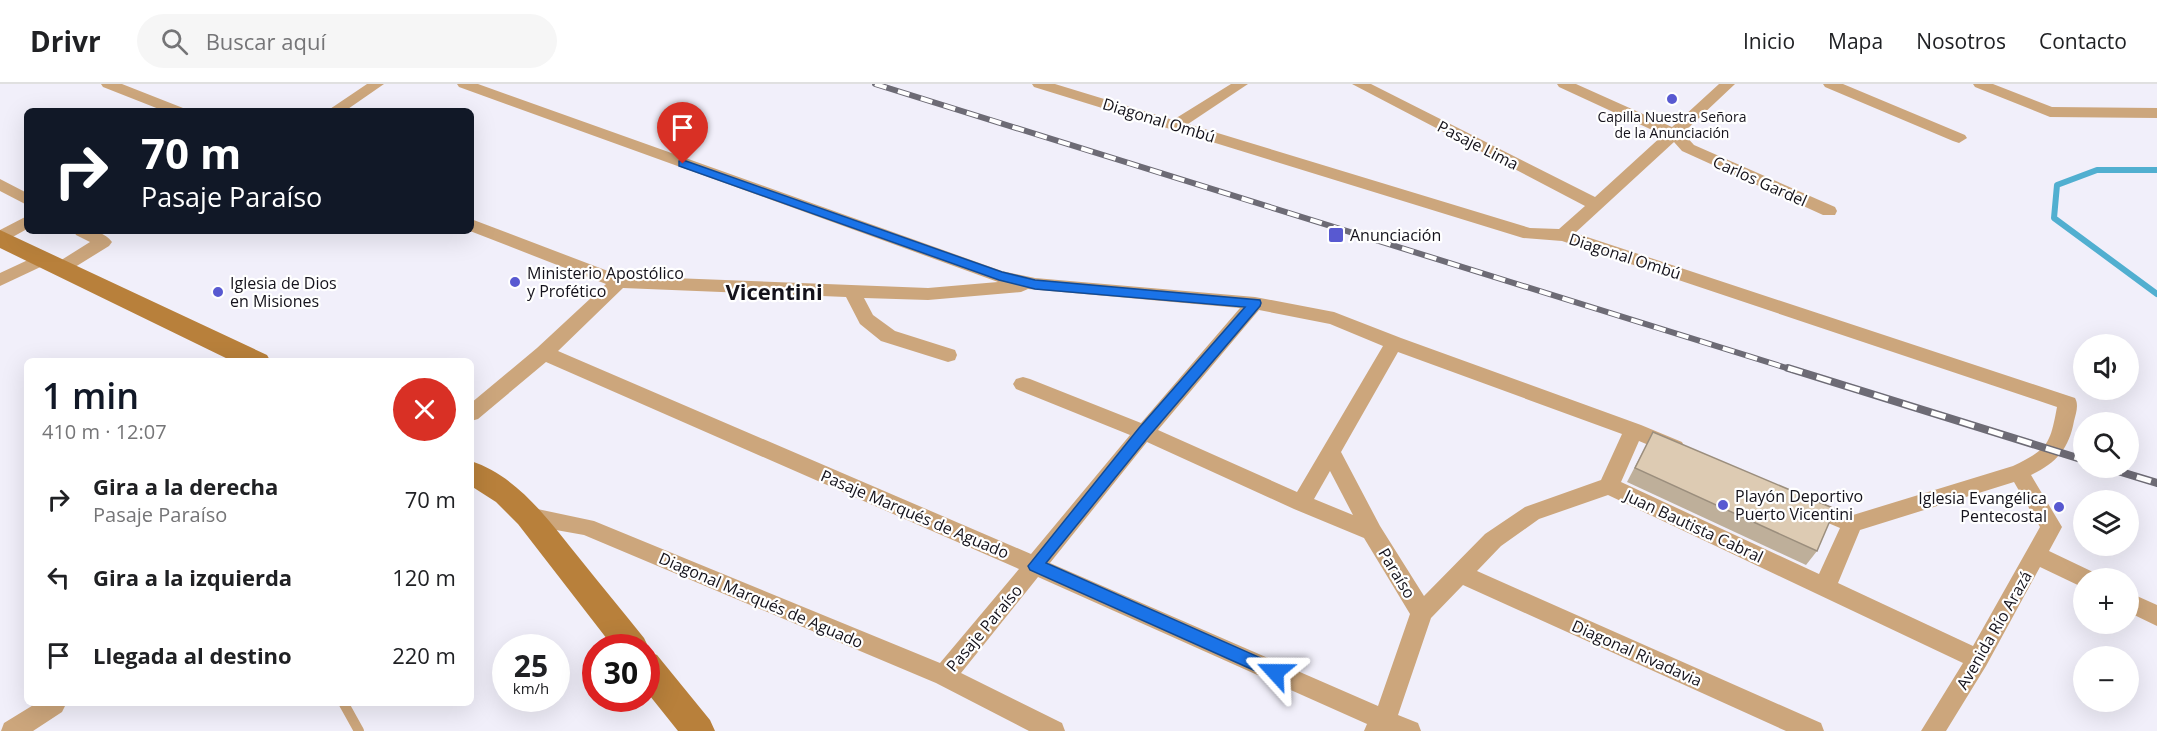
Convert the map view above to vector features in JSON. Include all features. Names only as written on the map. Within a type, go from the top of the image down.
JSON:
[{"type":"street","points":[[108,84],[169,108]]},
{"type":"street","points":[[340,108],[377,84]]},
{"type":"street","points":[[464,84],[969,267],[1035,284],[1255,303],[1334,318],[1394,343],[1634,430],[1689,453]]},
{"type":"street","name":"Diagonal Ombú","points":[[1039,84],[1529,234],[1563,235],[2068,403],[2060,444],[2038,463],[2019,472]]},
{"type":"street","points":[[1176,125],[1241,84]]},
{"type":"street","name":"Pasaje Lima","points":[[1359,84],[1597,205]]},
{"type":"street","name":"Carlos Gardel","points":[[1564,84],[1675,134],[1688,148],[1829,211]]},
{"type":"street","points":[[1563,235],[1728,84]]},
{"type":"street","points":[[1830,84],[1959,138]]},
{"type":"street","points":[[1980,84],[2050,112],[2157,113]]},
{"type":"street","points":[[0,184],[24,198]]},
{"type":"street","points":[[0,238],[24,224]]},
{"type":"street","points":[[474,226],[619,282],[928,294],[971,292],[1035,284]]},
{"type":"street","points":[[0,280],[52,263],[103,242],[88,234]]},
{"type":"street","points":[[0,238],[250,358]]},
{"type":"street","points":[[474,411],[544,353],[619,282]]},
{"type":"street","points":[[852,292],[866,319],[888,336],[948,355]]},
{"type":"street","name":"Pasaje Paraíso","points":[[944,676],[1144,432],[1255,303]]},
{"type":"street","points":[[1301,503],[1394,343]]},
{"type":"street","name":"Pasaje Marqués de Aguado","points":[[544,353],[1035,566],[1380,726]]},
{"type":"street","points":[[1023,384],[1144,432],[1301,503],[1372,532]]},
{"type":"street","points":[[1609,486],[1634,430]]},
{"type":"street","name":"Paraíso","points":[[1331,453],[1372,532],[1422,613],[1380,726]]},
{"type":"street","points":[[1797,501],[1852,524],[2019,472]]},
{"type":"street","name":"Avenida Río Arazá","points":[[1934,731],[1978,659],[2051,527],[2019,472]]},
{"type":"street","points":[[474,474],[506,494],[528,516],[622,634]]},
{"type":"street","name":"Juan Bautista Cabral","points":[[1422,613],[1493,540],[1532,513],[1609,486],[1978,659]]},
{"type":"street","name":"Diagonal Marqués de Aguado","points":[[528,516],[587,527],[944,676],[1053,731]]},
{"type":"street","points":[[1825,587],[1852,524]]},
{"type":"street","points":[[2037,555],[2073,573]]},
{"type":"street","name":"Diagonal Rivadavia","points":[[1461,574],[1812,731]]},
{"type":"street","points":[[2139,607],[2157,616]]},
{"type":"street","points":[[660,683],[698,731]]},
{"type":"street","points":[[13,731],[51,706]]},
{"type":"street","points":[[1380,726],[1409,731]]},
{"type":"lane","points":[[345,706],[358,731]]},
{"type":"building","points":[[1653,432],[1835,509],[1817,551],[1635,468]]},
{"type":"waterway","points":[[2157,170],[2097,170],[2057,185],[2054,218],[2157,294]]},
{"type":"railway","points":[[875,84],[1793,370]]},
{"type":"railway","points":[[1788,368],[2073,457]]},
{"type":"railway","points":[[2139,477],[2157,483]]},
{"type":"place","name":"Capilla Nuestra Señora de la Anunciación","points":[[1672,99]]},
{"type":"place","name":"Anunciación","points":[[1336,235]]},
{"type":"place","name":"Ministerio Apostólico y Profético","points":[[515,282]]},
{"type":"place","name":"Iglesia de Dios en Misiones","points":[[218,292]]},
{"type":"place","name":"Playón Deportivo Puerto Vicentini","points":[[1723,505]]},
{"type":"place","name":"Iglesia Evangélica Pentecostal","points":[[2059,507]]},
{"type":"district","name":"Vicentini","points":[[774,292]]},
{"type":"route","points":[[683,164],[999,276],[1035,284],[1255,303],[1144,432],[1035,566],[1275,672]]}]
